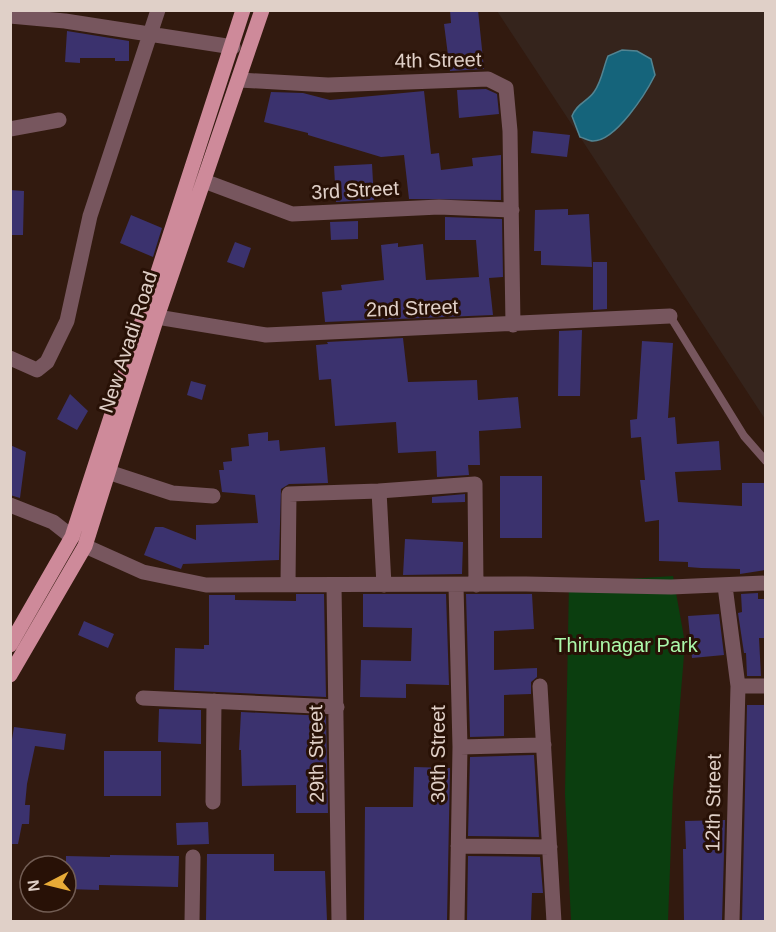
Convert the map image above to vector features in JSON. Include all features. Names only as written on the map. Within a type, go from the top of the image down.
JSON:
[{"type":"main road","name":"New Avadi Road","points":[[10,645],[79,541],[243,10]]},
{"type":"main road","name":"New Avadi Road","points":[[10,675],[79,541],[108,472],[157,317],[240,80],[262,10]]},
{"type":"street","points":[[10,358],[38,370],[47,362],[67,321],[90,216],[158,10]]},
{"type":"street","points":[[10,16],[151,33],[232,47]]},
{"type":"street","name":"4th Street","points":[[240,80],[328,85],[488,79],[506,88],[510,132],[513,325]]},
{"type":"street","points":[[10,129],[59,120]]},
{"type":"street","name":"3rd Street","points":[[204,181],[292,214],[439,207],[512,210]]},
{"type":"street","name":"2nd Street","points":[[157,317],[266,335],[670,316]]},
{"type":"street","points":[[108,472],[172,493],[213,496]]},
{"type":"street","points":[[288,584],[290,494],[475,484],[476,585]]},
{"type":"street","points":[[379,490],[384,585]]},
{"type":"street","points":[[10,505],[53,522],[79,541],[143,572],[206,585],[725,586],[765,583]]},
{"type":"street","name":"29th Street","points":[[334,585],[339,921]]},
{"type":"street","name":"30th Street","points":[[456,586],[460,747],[457,921]]},
{"type":"street","name":"12th Street","points":[[725,586],[738,686],[732,921]]},
{"type":"street","points":[[540,686],[554,921]]},
{"type":"street","points":[[738,686],[765,686]]},
{"type":"street","points":[[143,698],[337,707]]},
{"type":"street","points":[[213,802],[214,701]]},
{"type":"street","points":[[460,747],[544,745]]},
{"type":"street","points":[[458,846],[550,847]]},
{"type":"street","points":[[192,921],[193,856]]},
{"type":"lane","points":[[670,316],[744,436],[765,461]]},
{"type":"shaded area","points":[[497,11],[765,11],[765,419],[580,137]]},
{"type":"green space","name":"Thirunagar Park","points":[[673,576],[685,643],[673,789],[668,921],[571,921],[565,794],[569,583]]},
{"type":"water","points":[[622,50],[637,51],[651,59],[655,75],[629,115],[611,133],[602,139],[593,141],[580,137],[572,116],[579,105],[597,88],[608,56]]},
{"type":"building","points":[[450,10],[478,10],[484,69],[450,71],[444,24],[451,23]]},
{"type":"building","points":[[67,31],[129,41],[129,61],[115,61],[115,58],[80,58],[80,63],[65,62]]},
{"type":"building","points":[[486,89],[497,94],[499,114],[459,118],[457,90]]},
{"type":"building","points":[[424,91],[431,154],[439,153],[441,170],[473,166],[472,158],[501,155],[501,200],[409,199],[404,155],[381,157],[308,135],[308,133],[264,122],[271,92],[303,93],[330,100]]},
{"type":"building","points":[[533,131],[570,135],[567,157],[531,153]]},
{"type":"building","points":[[372,164],[374,200],[336,202],[334,166]]},
{"type":"building","points":[[10,190],[24,191],[23,235],[10,235]]},
{"type":"building","points":[[568,209],[568,215],[589,214],[592,267],[541,265],[541,251],[534,251],[535,210]]},
{"type":"building","points":[[131,215],[162,228],[153,257],[120,243]]},
{"type":"building","points":[[445,217],[502,219],[503,277],[489,278],[493,315],[325,322],[322,292],[342,290],[341,285],[384,280],[381,245],[398,243],[398,247],[423,244],[426,280],[479,277],[476,240],[445,240]]},
{"type":"building","points":[[358,221],[358,239],[331,240],[330,222]]},
{"type":"building","points":[[235,242],[251,248],[244,268],[227,262]]},
{"type":"building","points":[[593,262],[607,262],[607,309],[593,310]]},
{"type":"building","points":[[582,330],[580,396],[558,396],[559,331]]},
{"type":"building","points":[[403,338],[408,382],[477,380],[478,400],[518,397],[521,428],[479,431],[480,465],[468,465],[469,475],[437,477],[436,451],[398,453],[396,422],[335,426],[331,379],[319,380],[316,345],[328,344],[327,342]]},
{"type":"building","points":[[642,341],[673,343],[668,418],[675,417],[677,444],[719,441],[721,470],[675,472],[678,502],[742,506],[742,483],[765,483],[765,570],[740,574],[740,569],[688,567],[688,562],[659,561],[659,520],[645,522],[640,480],[645,480],[641,437],[631,438],[630,420],[637,419]]},
{"type":"building","points":[[191,381],[206,385],[202,400],[187,395]]},
{"type":"building","points":[[70,394],[88,411],[77,430],[57,419]]},
{"type":"building","points":[[268,432],[268,441],[279,440],[280,451],[325,447],[328,483],[289,484],[281,489],[279,560],[183,564],[181,569],[144,555],[155,527],[163,527],[196,540],[196,525],[258,523],[255,495],[222,492],[219,470],[224,470],[223,462],[232,461],[231,448],[249,446],[248,434]]},
{"type":"building","points":[[10,445],[26,452],[20,498],[10,495]]},
{"type":"building","points":[[500,476],[542,476],[542,538],[500,538]]},
{"type":"building","points":[[465,494],[465,502],[432,503],[432,497]]},
{"type":"building","points":[[405,539],[463,542],[462,574],[403,575]]},
{"type":"building","points":[[758,593],[758,599],[765,599],[765,638],[759,638],[761,676],[747,676],[746,653],[744,653],[738,613],[742,612],[741,594]]},
{"type":"building","points":[[296,594],[324,594],[326,697],[174,690],[175,648],[204,649],[204,645],[209,645],[209,595],[235,595],[235,600],[296,601]]},
{"type":"building","points":[[363,594],[446,594],[449,685],[406,684],[406,698],[360,697],[361,660],[411,661],[412,628],[363,627]]},
{"type":"building","points":[[466,594],[532,594],[534,629],[494,631],[494,670],[537,668],[537,677],[531,682],[531,694],[504,695],[504,736],[470,737]]},
{"type":"building","points":[[719,614],[724,655],[692,658],[688,616]]},
{"type":"building","points":[[84,621],[114,634],[108,648],[78,635]]},
{"type":"building","points":[[747,705],[765,705],[765,921],[742,921]]},
{"type":"building","points":[[159,709],[201,710],[201,744],[158,742]]},
{"type":"building","points":[[241,712],[326,716],[328,813],[296,813],[296,785],[242,786],[241,750],[239,750]]},
{"type":"building","points":[[14,727],[66,734],[64,750],[35,746],[25,805],[30,805],[29,824],[22,824],[18,844],[10,844],[10,752]]},
{"type":"building","points":[[104,751],[161,751],[161,796],[104,796]]},
{"type":"building","points":[[534,755],[539,837],[468,836],[470,757]]},
{"type":"building","points":[[414,767],[450,768],[447,921],[364,921],[365,807],[413,807]]},
{"type":"building","points":[[725,820],[722,921],[684,921],[685,821]]},
{"type":"building","points":[[208,822],[209,844],[177,845],[176,823]]},
{"type":"building","points":[[207,854],[274,854],[274,871],[325,871],[327,921],[206,921]]},
{"type":"building","points":[[110,855],[179,856],[178,887],[99,885],[99,890],[78,889],[78,856],[110,857]]},
{"type":"building","points":[[468,856],[540,857],[543,893],[532,893],[531,921],[467,921]]}]
